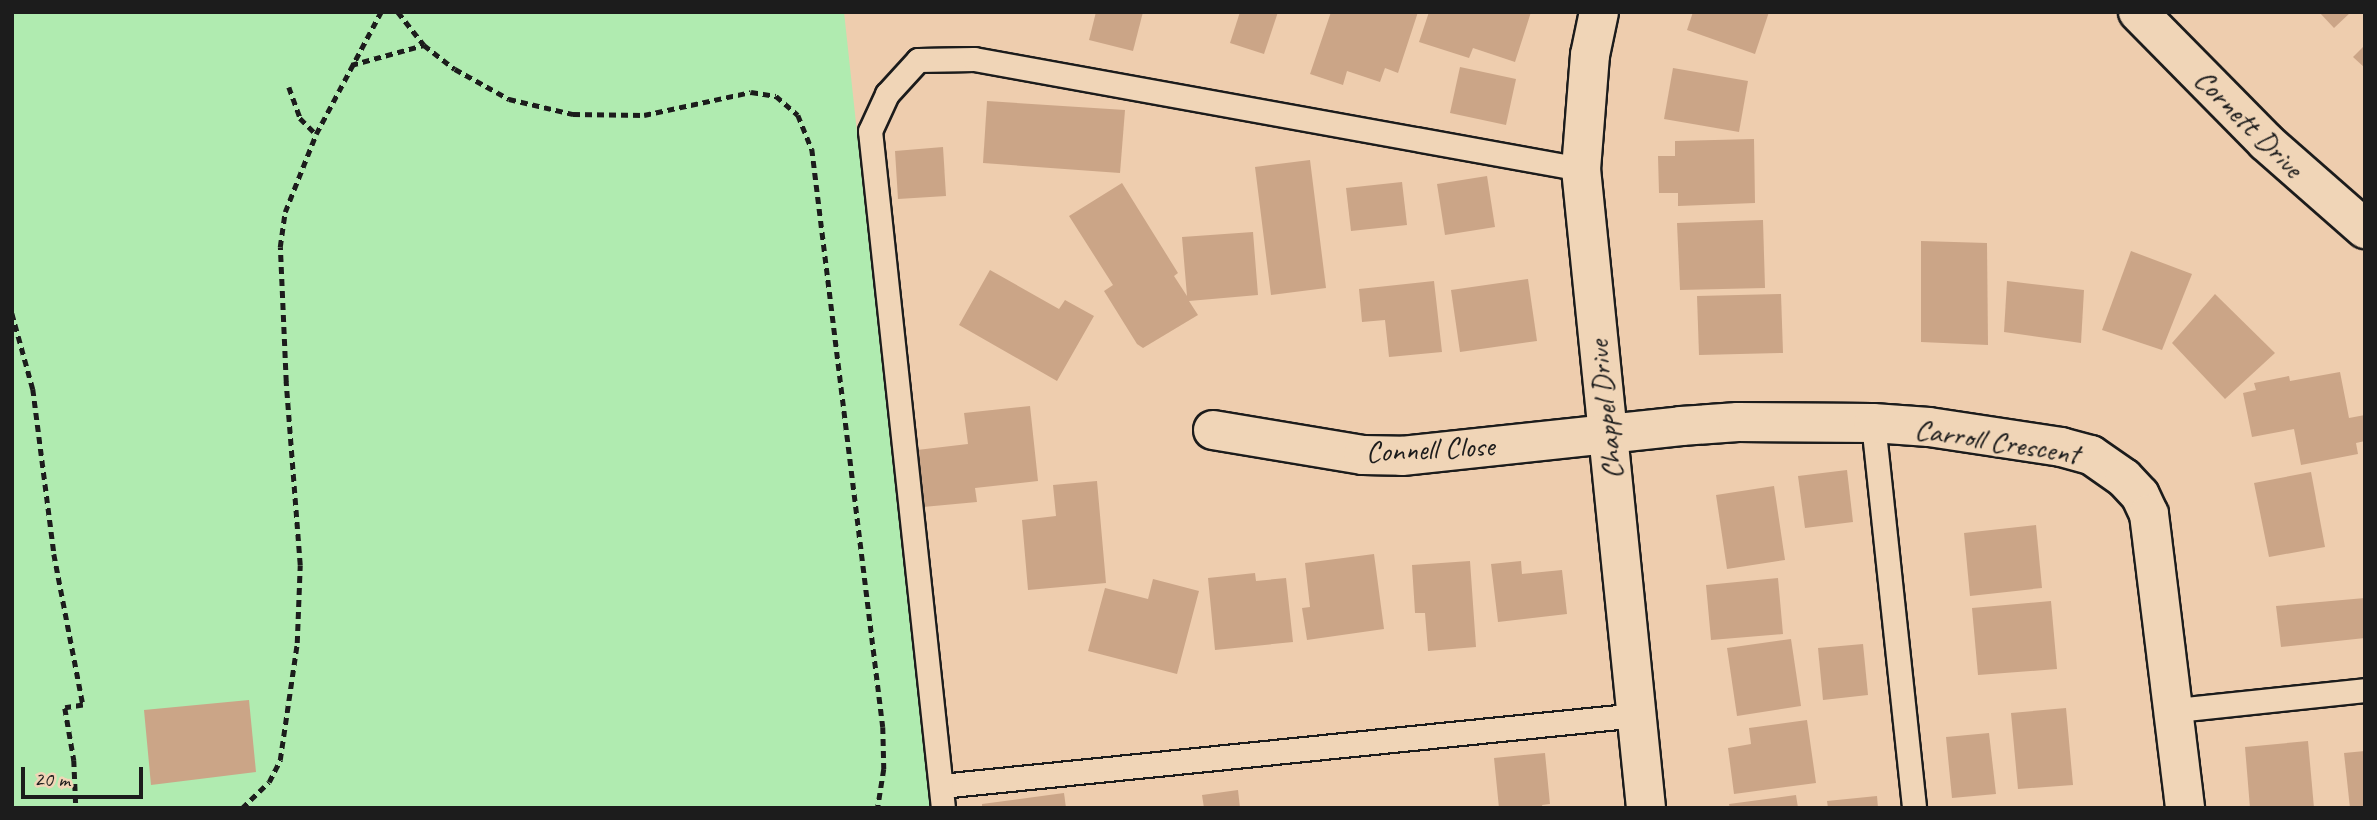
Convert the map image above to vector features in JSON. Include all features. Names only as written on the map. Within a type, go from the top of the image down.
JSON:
[{"type":"street","name":"Chappel Drive","points":[[1599,12],[1590,55],[1581,169],[1646,808]]},
{"type":"street","name":"Cornett Drive","points":[[2138,12],[2275,151],[2365,229]]},
{"type":"street","name":"Carroll Crescent","points":[[1606,435],[1738,422],[1872,423],[1929,427],[2061,447],[2091,455],[2124,478],[2140,495],[2151,524],[2176,710],[2185,808]]},
{"type":"street","name":"Connell Close","points":[[1213,430],[1363,455],[1402,456],[1606,435]]},
{"type":"lane","points":[[1581,169],[974,58],[918,60],[887,94],[870,131],[942,797],[1637,715]]},
{"type":"lane","points":[[1872,423],[1914,808]]},
{"type":"lane","points":[[2176,710],[2365,690]]},
{"type":"path","points":[[243,808],[270,782],[280,760],[297,643],[299,539],[289,432],[280,247],[285,212],[316,134],[381,12]]},
{"type":"path","points":[[398,12],[424,45],[482,86],[509,99],[573,114],[644,115],[733,95],[763,93],[789,104],[804,124],[812,149],[883,727],[884,769],[878,808]]},
{"type":"path","points":[[351,65],[424,45]]},
{"type":"path","points":[[289,87],[300,118],[316,134]]},
{"type":"path","points":[[12,313],[33,389],[54,554],[83,705],[65,708],[74,760],[76,808]]},
{"type":"green space","points":[[12,12],[844,12],[930,808],[12,808]]},
{"type":"building","points":[[1096,12],[1143,12],[1133,51],[1089,40]]},
{"type":"building","points":[[1240,12],[1278,12],[1264,54],[1230,43]]},
{"type":"building","points":[[1331,12],[1418,12],[1398,73],[1385,68],[1380,82],[1347,71],[1343,85],[1310,74]]},
{"type":"building","points":[[1429,12],[1531,12],[1515,62],[1473,48],[1469,58],[1419,42]]},
{"type":"building","points":[[1693,12],[1769,12],[1755,54],[1687,30]]},
{"type":"building","points":[[2319,12],[2351,12],[2334,28]]},
{"type":"building","points":[[2365,45],[2365,68],[2353,57]]},
{"type":"building","points":[[1460,67],[1516,79],[1506,125],[1450,113]]},
{"type":"building","points":[[1673,68],[1748,81],[1739,132],[1664,119]]},
{"type":"building","points":[[987,101],[1125,110],[1120,173],[983,163]]},
{"type":"building","points":[[1754,139],[1755,203],[1678,206],[1678,193],[1659,193],[1658,156],[1675,156],[1675,141]]},
{"type":"building","points":[[943,147],[946,196],[898,199],[895,151]]},
{"type":"building","points":[[1310,160],[1326,288],[1271,295],[1255,167]]},
{"type":"building","points":[[1487,176],[1495,227],[1445,235],[1437,184]]},
{"type":"building","points":[[1402,182],[1407,225],[1351,231],[1346,188]]},
{"type":"building","points":[[1122,183],[1178,273],[1174,276],[1187,296],[1182,237],[1253,232],[1258,295],[1189,301],[1198,315],[1143,348],[1137,344],[1104,291],[1113,285],[1069,216]]},
{"type":"building","points":[[1763,220],[1765,288],[1680,290],[1677,223]]},
{"type":"building","points":[[1921,241],[1987,243],[1988,345],[1921,342]]},
{"type":"building","points":[[2131,251],[2192,274],[2162,350],[2102,330]]},
{"type":"building","points":[[990,270],[1059,309],[1065,300],[1094,316],[1057,381],[959,325]]},
{"type":"building","points":[[1528,279],[1537,341],[1460,352],[1451,290]]},
{"type":"building","points":[[1434,281],[1442,352],[1389,357],[1385,320],[1362,322],[1359,289]]},
{"type":"building","points":[[2007,281],[2084,290],[2081,343],[2004,332]]},
{"type":"building","points":[[1781,294],[1783,353],[1699,355],[1697,296]]},
{"type":"building","points":[[2215,294],[2275,353],[2225,399],[2172,343]]},
{"type":"building","points":[[2340,372],[2349,418],[2365,415],[2365,441],[2356,443],[2358,454],[2301,465],[2294,429],[2252,437],[2243,393],[2256,390],[2254,383],[2289,376],[2290,381]]},
{"type":"building","points":[[1030,406],[1038,481],[975,488],[977,502],[923,507],[917,450],[968,444],[964,413]]},
{"type":"building","points":[[1847,470],[1853,522],[1805,528],[1798,476]]},
{"type":"building","points":[[2311,472],[2325,547],[2269,557],[2254,483]]},
{"type":"building","points":[[1097,481],[1106,583],[1028,590],[1022,520],[1056,516],[1053,485]]},
{"type":"building","points":[[1774,486],[1785,560],[1727,569],[1716,495]]},
{"type":"building","points":[[2036,525],[2042,588],[1970,596],[1964,533]]},
{"type":"building","points":[[1374,554],[1384,629],[1307,640],[1302,608],[1310,607],[1305,563]]},
{"type":"building","points":[[1470,561],[1476,647],[1428,651],[1425,613],[1415,613],[1412,565]]},
{"type":"building","points":[[1521,561],[1522,574],[1562,570],[1567,614],[1498,622],[1491,564]]},
{"type":"building","points":[[1255,573],[1256,581],[1286,578],[1293,642],[1215,650],[1208,578]]},
{"type":"building","points":[[1778,578],[1783,634],[1711,640],[1706,585]]},
{"type":"building","points":[[1153,579],[1199,591],[1177,674],[1088,651],[1105,588],[1148,599]]},
{"type":"building","points":[[2365,598],[2365,638],[2281,647],[2276,606]]},
{"type":"building","points":[[2051,601],[2057,669],[1978,675],[1972,608]]},
{"type":"building","points":[[1791,639],[1801,706],[1737,716],[1727,648]]},
{"type":"building","points":[[1863,644],[1868,695],[1823,700],[1818,648]]},
{"type":"building","points":[[249,700],[256,772],[151,785],[144,710]]},
{"type":"building","points":[[2066,708],[2073,785],[2018,789],[2011,713]]},
{"type":"building","points":[[1807,720],[1816,783],[1734,794],[1728,748],[1751,744],[1749,728]]},
{"type":"building","points":[[1989,733],[1996,794],[1952,798],[1946,737]]},
{"type":"building","points":[[2308,741],[2314,808],[2250,808],[2245,747]]},
{"type":"building","points":[[2365,751],[2365,808],[2350,808],[2344,753]]},
{"type":"building","points":[[1545,753],[1550,804],[1542,805],[1543,808],[1499,808],[1494,758]]},
{"type":"building","points":[[1238,790],[1240,808],[1204,808],[1202,795]]},
{"type":"building","points":[[1064,793],[1066,808],[982,808],[982,804]]},
{"type":"building","points":[[1796,795],[1798,808],[1730,808],[1729,804]]},
{"type":"building","points":[[1877,796],[1878,808],[1828,808],[1827,801]]}]
